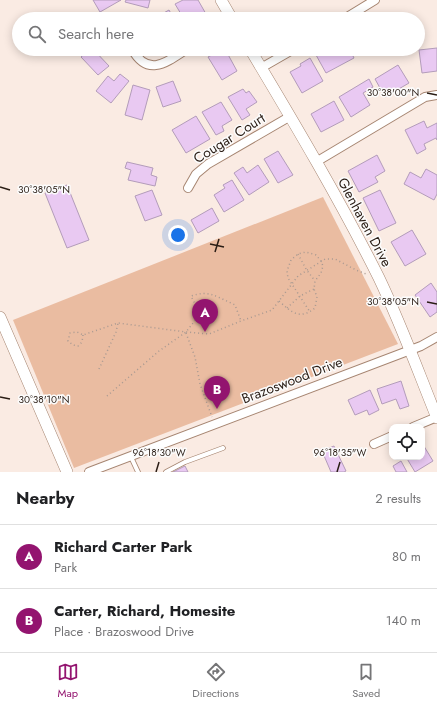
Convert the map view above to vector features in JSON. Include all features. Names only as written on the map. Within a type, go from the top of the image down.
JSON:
[{"type":"street","points":[[221,0],[228,12]]},
{"type":"street","points":[[355,12],[375,0]]},
{"type":"street","points":[[137,56],[140,60],[150,66],[163,64],[176,56]]},
{"type":"street","name":"Glenhaven Drive","points":[[254,56],[316,162],[379,278],[411,349],[437,417]]},
{"type":"street","points":[[261,68],[282,56]]},
{"type":"street","points":[[316,162],[425,98],[437,95]]},
{"type":"street","name":"Cougar Court","points":[[188,188],[196,174],[208,164],[290,117]]},
{"type":"street","points":[[0,317],[67,472]]},
{"type":"street","name":"Brazoswood Drive","points":[[89,472],[411,349],[437,337]]},
{"type":"street","points":[[420,424],[437,417]]},
{"type":"street","points":[[374,444],[389,437]]},
{"type":"lane","points":[[166,472],[185,462],[223,448]]},
{"type":"lane","points":[[131,456],[138,472]]},
{"type":"path","points":[[279,301],[295,314],[305,314],[310,312],[315,308],[317,297],[314,289],[315,281],[321,273],[323,266],[316,255],[306,252],[298,254],[291,260],[287,271],[288,278],[310,312]]},
{"type":"path","points":[[298,254],[306,269],[315,281]]},
{"type":"path","points":[[83,335],[82,342],[78,346],[72,345],[68,341],[70,333],[77,332],[83,335],[118,323],[209,334],[272,310],[298,276],[306,269],[325,258],[335,259],[356,270],[379,278]]},
{"type":"path","points":[[287,308],[300,296],[314,289]]},
{"type":"path","points":[[107,396],[159,351],[186,332],[197,318],[198,314],[197,308],[191,296],[203,292],[235,305],[241,321]]},
{"type":"path","points":[[99,369],[116,332],[118,323]]},
{"type":"path","points":[[186,332],[195,357],[200,384],[214,424]]},
{"type":"shaded area","points":[[323,197],[398,344],[74,468],[13,320]]},
{"type":"building","points":[[93,0],[121,0],[100,12]]},
{"type":"building","points":[[126,0],[150,0],[148,8],[125,2]]},
{"type":"building","points":[[183,0],[198,0],[205,12],[180,12],[175,4]]},
{"type":"building","points":[[437,48],[437,71],[422,73],[420,56],[425,56],[425,49]]},
{"type":"building","points":[[100,56],[109,66],[98,75],[81,57]]},
{"type":"building","points":[[229,56],[237,71],[222,80],[208,57]]},
{"type":"building","points":[[317,56],[353,56],[354,58],[326,73]]},
{"type":"building","points":[[310,58],[323,81],[302,93],[290,72],[301,66],[300,64]]},
{"type":"building","points":[[398,65],[409,83],[385,97],[375,79]]},
{"type":"building","points":[[120,74],[129,81],[111,103],[96,91],[108,76],[114,81]]},
{"type":"building","points":[[369,79],[373,87],[363,93],[370,105],[351,117],[339,97]]},
{"type":"building","points":[[173,81],[181,101],[163,107],[156,87]]},
{"type":"building","points":[[133,85],[150,90],[142,120],[125,115]]},
{"type":"building","points":[[243,89],[246,93],[249,91],[257,102],[246,109],[250,115],[242,120],[228,97]]},
{"type":"building","points":[[334,101],[344,120],[321,132],[311,114]]},
{"type":"building","points":[[221,102],[232,120],[222,126],[224,131],[216,135],[202,112]]},
{"type":"building","points":[[196,116],[210,139],[186,153],[172,130]]},
{"type":"building","points":[[424,121],[427,128],[437,123],[437,140],[436,138],[424,144],[426,149],[417,154],[405,130]]},
{"type":"building","points":[[278,151],[293,175],[278,183],[264,159]]},
{"type":"building","points":[[377,155],[385,171],[375,177],[378,182],[359,192],[348,171]]},
{"type":"building","points":[[127,162],[153,168],[151,175],[157,177],[155,186],[128,180],[131,170],[125,168]]},
{"type":"building","points":[[258,165],[269,182],[249,195],[234,173],[243,167],[247,173]]},
{"type":"building","points":[[426,169],[437,175],[437,194],[434,200],[404,184],[410,172],[421,178]]},
{"type":"building","points":[[232,180],[244,200],[224,212],[214,195],[225,188],[223,185]]},
{"type":"building","points":[[67,185],[89,240],[67,248],[45,193]]},
{"type":"building","points":[[152,190],[162,215],[145,221],[135,196]]},
{"type":"building","points":[[380,190],[396,223],[379,231],[363,198]]},
{"type":"building","points":[[212,208],[219,221],[198,233],[191,220]]},
{"type":"building","points":[[412,230],[426,254],[405,266],[391,242]]},
{"type":"building","points":[[431,283],[437,292],[437,312],[430,317],[415,295]]},
{"type":"building","points":[[401,381],[409,406],[400,409],[396,399],[382,404],[377,389]]},
{"type":"building","points":[[370,390],[379,410],[369,415],[367,410],[355,415],[348,400]]},
{"type":"building","points":[[334,446],[346,471],[344,472],[331,472],[322,451]]},
{"type":"building","points":[[425,448],[433,461],[415,472],[408,460],[425,460]]},
{"type":"building","points":[[401,461],[407,472],[396,472],[393,466]]},
{"type":"building","points":[[185,466],[188,472],[173,472]]},
{"type":"place","name":"Richard Carter Park","points":[[205,332]]},
{"type":"place","name":"Carter, Richard, Homesite","points":[[217,409]]}]
